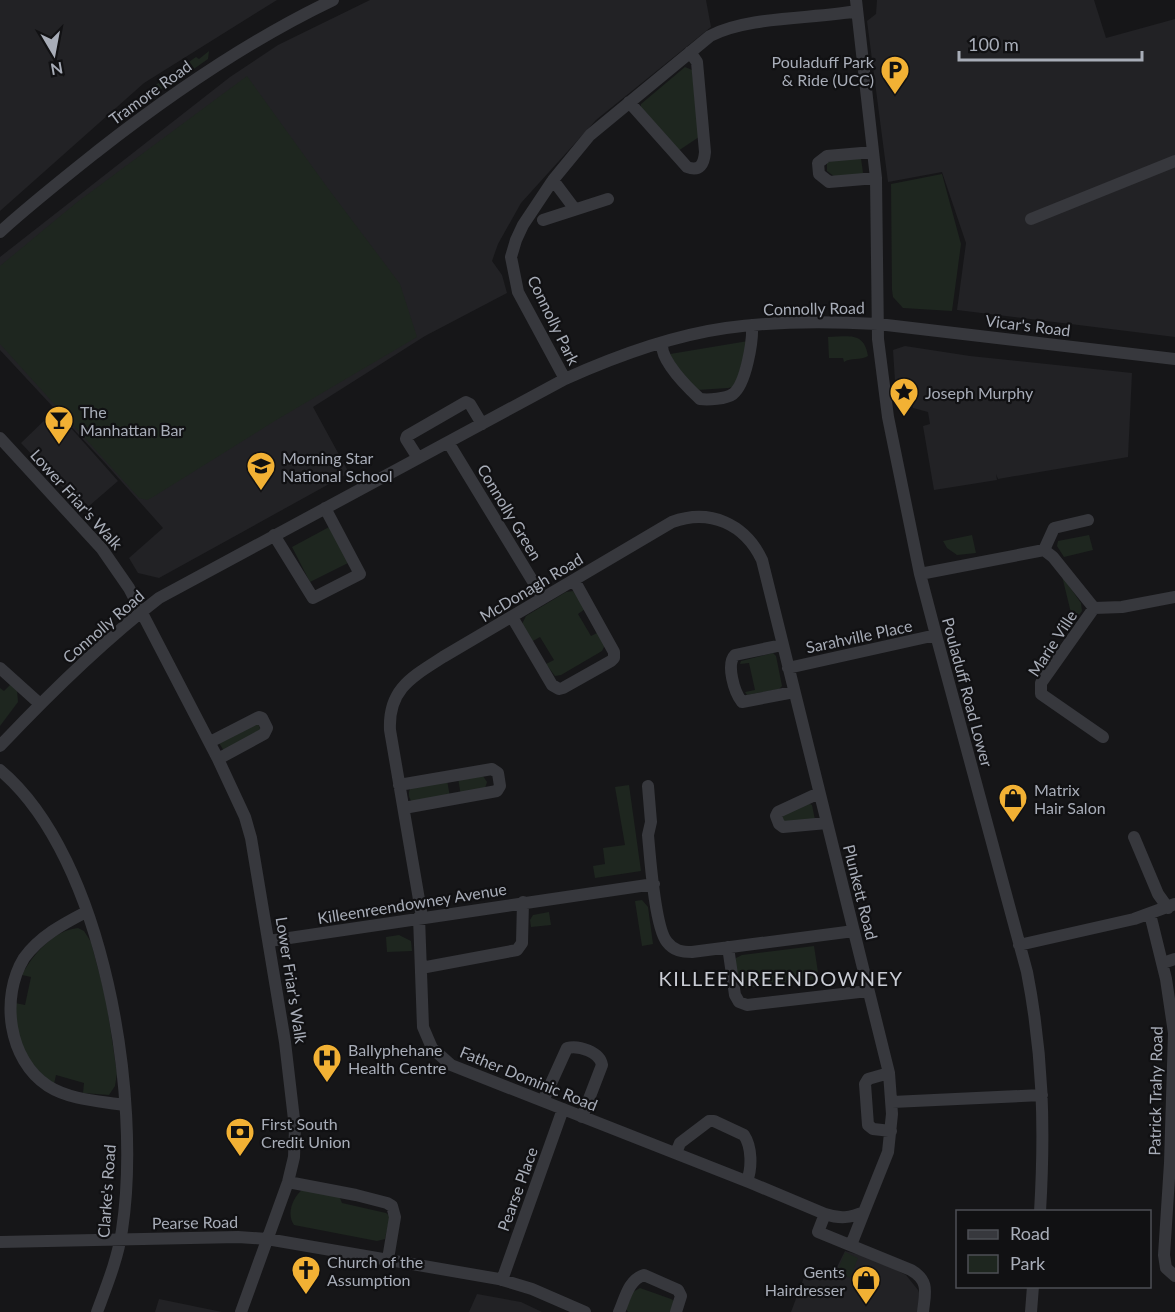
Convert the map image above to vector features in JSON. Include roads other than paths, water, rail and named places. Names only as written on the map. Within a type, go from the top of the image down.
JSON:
[{"type":"street","name":"Tramore Road","points":[[0,232],[124,131],[204,73],[283,26],[333,0]]},
{"type":"street","name":"Connolly Park","points":[[565,379],[518,292],[511,257],[523,225],[553,180],[590,135],[710,36],[734,26],[856,6]]},
{"type":"street","name":"Pouladuff Road Lower","points":[[856,6],[876,178],[878,324],[888,417],[936,635],[1027,972],[1041,1057],[1043,1162],[1040,1210]]},
{"type":"street","points":[[629,102],[687,167],[693,170],[700,168],[704,163],[705,152],[697,62],[690,52]]},
{"type":"street","points":[[873,152],[823,158],[818,163],[819,174],[829,182],[876,178]]},
{"type":"street","points":[[1031,219],[1175,161]]},
{"type":"street","points":[[553,180],[574,208]]},
{"type":"street","points":[[543,220],[574,208],[608,199]]},
{"type":"street","name":"Connolly Road","points":[[0,746],[40,704],[123,626],[159,598],[565,379],[625,354],[724,328],[796,322],[878,324]]},
{"type":"street","name":"Vicar's Road","points":[[878,324],[1175,359]]},
{"type":"street","name":"Connolly Road","points":[[662,343],[661,350],[669,363],[699,399],[730,396],[738,388],[752,347],[752,325]]},
{"type":"street","points":[[418,458],[406,439],[407,436],[466,402],[470,404],[482,423]]},
{"type":"street","name":"Connolly Green","points":[[448,442],[543,598]]},
{"type":"street","name":"Lower Friar's Walk","points":[[2,444],[102,549],[129,588],[210,742],[245,817],[251,838],[295,1118],[294,1157],[288,1182],[241,1312]]},
{"type":"street","points":[[274,535],[313,598],[360,574],[325,508]]},
{"type":"street","name":"McDonagh Road","points":[[420,917],[389,720],[400,690],[412,677],[672,522],[688,517],[717,518],[733,525],[744,534],[762,560]]},
{"type":"street","points":[[1044,550],[1054,528],[1088,520]]},
{"type":"street","points":[[921,574],[1044,550],[1053,557],[1094,608],[1109,609],[1175,597]]},
{"type":"street","name":"Plunkett Road","points":[[762,560],[889,1073]]},
{"type":"street","points":[[513,617],[555,688],[563,688],[611,661],[614,658],[614,652],[574,580]]},
{"type":"street","name":"Marie Ville","points":[[1094,608],[1041,683],[1041,694],[1103,737]]},
{"type":"street","name":"Sarahville Place","points":[[788,668],[936,635]]},
{"type":"street","name":"Sarahville Place","points":[[783,645],[735,655],[730,667],[739,700],[745,702],[794,692]]},
{"type":"street","points":[[0,668],[40,704]]},
{"type":"street","points":[[210,742],[259,717],[262,718],[267,728],[264,734],[218,759]]},
{"type":"street","points":[[399,785],[492,769],[498,773],[499,777],[500,786],[497,791],[404,808]]},
{"type":"street","name":"Clarke's Road","points":[[0,770],[16,785],[45,823],[65,857],[99,949],[113,1006],[121,1064],[126,1176],[120,1240],[111,1275],[97,1312]]},
{"type":"street","points":[[453,776],[457,799]]},
{"type":"street","points":[[648,786],[651,822],[648,836],[654,884],[661,929],[668,944],[681,952],[854,931]]},
{"type":"street","points":[[819,793],[778,812],[776,816],[783,827],[827,824]]},
{"type":"street","points":[[1019,945],[1150,914],[1171,906],[1158,894],[1134,837]]},
{"type":"street","name":"Killeenreendowney Avenue","points":[[269,941],[654,884]]},
{"type":"street","name":"Killeenreendowney Avenue","points":[[421,968],[517,950],[522,943],[523,902]]},
{"type":"street","points":[[86,912],[50,932],[23,960],[14,978],[10,1009],[11,1026],[15,1044],[23,1060],[48,1086],[78,1097],[124,1106]]},
{"type":"street","name":"Patrick Trahy Road","points":[[1150,914],[1169,961],[1174,1033],[1173,1164],[1168,1198],[1165,1262],[1166,1268],[1175,1276]]},
{"type":"street","name":"Father Dominic Road","points":[[420,917],[423,1027],[428,1042],[438,1054],[459,1070],[676,1153],[836,1218],[846,1218],[864,1212]]},
{"type":"street","points":[[729,947],[735,995],[742,1004],[868,991]]},
{"type":"street","points":[[543,1101],[567,1048],[574,1046],[598,1055],[602,1060],[602,1065],[582,1117]]},
{"type":"street","points":[[851,1245],[886,1160],[891,1131],[892,1102],[889,1073],[868,1079],[864,1084],[868,1125],[873,1129],[891,1131]]},
{"type":"street","points":[[892,1102],[1042,1095]]},
{"type":"street","name":"Pearse Place","points":[[502,1280],[563,1109]]},
{"type":"street","points":[[676,1153],[680,1143],[708,1121],[714,1121],[744,1135],[747,1139],[750,1171],[747,1181]]},
{"type":"street","points":[[288,1182],[356,1195],[392,1206],[395,1217],[388,1259]]},
{"type":"street","points":[[825,1214],[818,1232],[911,1270],[921,1277],[925,1287],[923,1312]]},
{"type":"street","name":"Pearse Road","points":[[0,1242],[238,1237],[267,1239],[502,1280],[532,1289],[585,1312]]},
{"type":"street","points":[[619,1312],[631,1283],[637,1277],[644,1275],[678,1290],[681,1296],[676,1312]]},
{"type":"street","points":[[1031,1312],[1033,1288]]},
{"type":"place","name":"Pouladuff Park & Ride (UCC)","points":[[895,96]]},
{"type":"place","name":"Joseph Murphy","points":[[904,418]]},
{"type":"place","name":"The Manhattan Bar","points":[[59,446]]},
{"type":"place","name":"Morning Star National School","points":[[261,492]]},
{"type":"place","name":"Matrix Hair Salon","points":[[1013,824]]},
{"type":"place","name":"Ballyphehane Health Centre","points":[[327,1084]]},
{"type":"place","name":"First South Credit Union","points":[[240,1158]]},
{"type":"place","name":"Church of the Assumption","points":[[306,1296]]},
{"type":"place","name":"Gents Hairdresser","points":[[866,1306]]},
{"type":"district","name":"KILLEENREENDOWNEY","points":[[781,978]]}]
